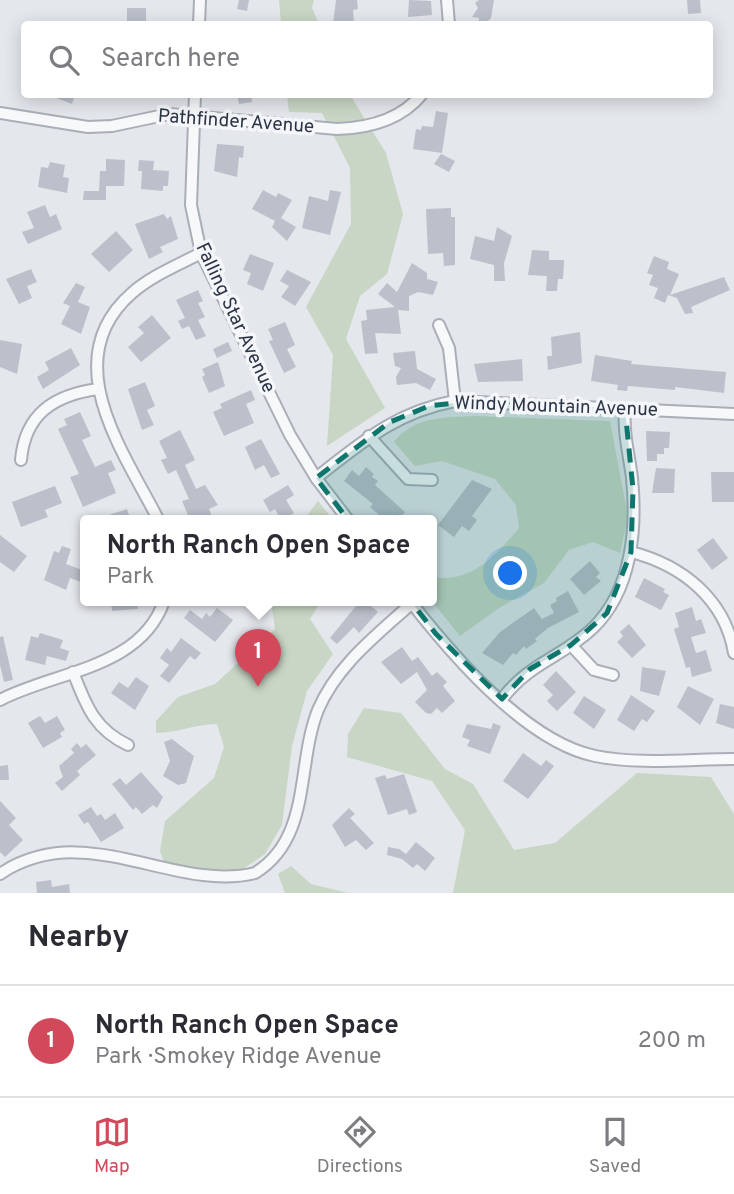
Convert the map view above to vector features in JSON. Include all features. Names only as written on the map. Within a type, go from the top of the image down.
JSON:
[{"type":"street","points":[[198,21],[200,0]]},
{"type":"street","points":[[447,0],[449,21]]},
{"type":"street","name":"Falling Star Avenue","points":[[195,98],[191,205],[201,253],[290,435],[316,478],[344,515]]},
{"type":"street","name":"Pathfinder Avenue","points":[[0,113],[88,127],[112,126],[156,114],[194,115],[337,129],[361,128],[402,112],[418,98]]},
{"type":"street","points":[[156,515],[105,416],[97,389],[96,365],[100,344],[118,307],[144,284],[201,253]]},
{"type":"street","points":[[439,325],[449,348],[455,401]]},
{"type":"street","points":[[22,460],[26,431],[38,414],[66,396],[97,389]]},
{"type":"street","name":"Windy Mountain Avenue","points":[[316,478],[369,436],[408,413],[455,401],[734,414]]},
{"type":"street","points":[[502,699],[515,681],[530,669],[571,645],[607,613],[617,598],[631,552],[633,489],[624,438],[625,409]]},
{"type":"street","points":[[369,436],[408,479],[432,480]]},
{"type":"street","points":[[631,552],[671,566],[705,592],[726,626],[734,653]]},
{"type":"street","points":[[0,700],[131,646],[154,622],[162,606]]},
{"type":"street","points":[[204,887],[228,885],[249,876],[268,864],[282,847],[294,826],[311,734],[329,690],[353,658],[407,606]]},
{"type":"street","points":[[414,606],[451,652],[545,735],[592,755],[627,760],[734,759]]},
{"type":"street","points":[[571,645],[594,670],[613,675]]},
{"type":"street","points":[[73,671],[86,705],[97,722],[109,736],[128,745]]},
{"type":"street","points":[[0,874],[27,860],[57,855],[79,857],[169,881]]},
{"type":"highlighted area","points":[[481,400],[625,409],[633,489],[631,552],[607,613],[571,645],[530,669],[502,699],[436,634],[316,478],[390,422],[429,406]]},
{"type":"green space","points":[[279,0],[314,0],[312,8],[318,21],[281,21]]},
{"type":"green space","points":[[287,98],[352,98],[386,153],[403,214],[387,274],[360,296],[346,339],[385,408],[327,446],[333,355],[306,307],[351,224],[350,168],[322,113],[289,112]]},
{"type":"green space","points":[[475,416],[610,421],[628,517],[620,553],[593,542],[569,550],[544,583],[499,608],[460,636],[436,606],[437,577],[471,572],[492,557],[519,528],[516,505],[495,479],[442,461],[415,466],[394,442],[410,428],[441,418]]},
{"type":"green space","points":[[318,501],[329,515],[308,515]]},
{"type":"green space","points":[[272,606],[318,606],[310,619],[333,654],[307,691],[292,746],[282,825],[265,854],[237,873],[196,878],[165,865],[160,851],[165,821],[214,778],[224,747],[217,724],[156,733],[156,721],[178,697],[215,684],[275,629]]},
{"type":"green space","points":[[364,708],[401,713],[445,769],[473,784],[514,850],[555,843],[637,773],[711,777],[734,814],[734,893],[453,893],[465,830],[432,781],[347,757],[348,734]]},
{"type":"green space","points":[[291,866],[311,884],[348,893],[285,893],[278,874]]},
{"type":"building","points":[[239,0],[249,0],[247,11],[237,9]]},
{"type":"building","points":[[336,0],[357,0],[358,9],[353,10],[354,21],[333,21]]},
{"type":"building","points":[[409,0],[431,1],[432,15],[408,17]]},
{"type":"building","points":[[479,0],[494,0],[488,21],[478,21],[479,18],[472,17],[478,8],[475,3]]},
{"type":"building","points":[[687,0],[700,0],[701,13],[688,14]]},
{"type":"building","points":[[127,8],[146,8],[146,21],[127,21]]},
{"type":"building","points":[[56,98],[74,98],[72,104]]},
{"type":"building","points":[[238,98],[252,98],[252,102],[239,104]]},
{"type":"building","points":[[436,111],[448,113],[442,153],[413,149],[416,129],[421,130],[422,126],[433,127]]},
{"type":"building","points":[[217,144],[244,146],[243,158],[239,157],[237,177],[214,171]]},
{"type":"building","points":[[441,154],[455,161],[449,172],[434,164]]},
{"type":"building","points":[[106,159],[125,160],[124,186],[106,186],[106,200],[83,200],[84,191],[99,191],[100,171],[106,171]]},
{"type":"building","points":[[139,160],[154,161],[153,170],[169,171],[168,186],[163,186],[163,191],[141,189],[142,171],[138,171]]},
{"type":"building","points":[[50,162],[65,165],[63,177],[69,178],[67,193],[38,187],[41,167],[48,168]]},
{"type":"building","points":[[263,190],[276,197],[278,193],[292,200],[281,218],[296,227],[287,241],[272,227],[275,221],[252,209]]},
{"type":"building","points":[[330,190],[341,192],[330,235],[302,228],[309,196],[328,201]]},
{"type":"building","points":[[45,205],[50,217],[56,214],[62,229],[28,244],[22,232],[34,228],[27,212]]},
{"type":"building","points":[[451,208],[451,217],[455,217],[455,265],[444,266],[443,253],[428,254],[426,209]]},
{"type":"building","points":[[164,214],[167,219],[171,216],[178,239],[160,247],[163,252],[149,259],[135,224]]},
{"type":"building","points":[[497,227],[512,236],[504,263],[505,281],[494,281],[494,265],[470,259],[475,236],[494,241]]},
{"type":"building","points":[[116,231],[133,250],[109,272],[91,254]]},
{"type":"building","points":[[532,250],[549,251],[549,260],[564,260],[563,279],[558,279],[557,291],[546,291],[547,276],[528,275]]},
{"type":"building","points":[[250,254],[274,263],[263,291],[247,284],[251,273],[243,270]]},
{"type":"building","points":[[654,256],[669,262],[667,269],[679,274],[670,295],[724,277],[730,290],[691,307],[693,313],[685,314],[677,298],[668,295],[665,303],[654,298],[658,288],[649,285],[653,275],[647,273]]},
{"type":"building","points":[[412,263],[427,273],[427,279],[438,282],[433,295],[418,292],[409,296],[409,311],[398,310],[401,334],[375,333],[378,353],[365,354],[361,321],[367,320],[366,310],[395,307],[378,294],[387,283],[397,292]]},
{"type":"building","points":[[31,269],[37,282],[27,286],[32,298],[19,304],[6,279]]},
{"type":"building","points":[[287,270],[311,282],[295,306],[281,297],[289,286],[280,281]]},
{"type":"building","points":[[76,283],[85,287],[78,302],[90,307],[81,334],[61,324],[70,306],[63,303]]},
{"type":"building","points":[[198,290],[203,301],[198,303],[205,317],[198,320],[206,336],[196,340],[189,326],[182,329],[178,321],[185,318],[176,300]]},
{"type":"building","points":[[152,315],[171,338],[141,362],[128,347],[144,333],[138,327]]},
{"type":"building","points":[[285,322],[295,345],[287,349],[296,367],[284,373],[269,341],[273,340],[268,329]]},
{"type":"building","points":[[580,332],[582,363],[548,370],[547,356],[552,356],[551,337]]},
{"type":"building","points":[[0,340],[22,344],[17,374],[0,367]]},
{"type":"building","points":[[228,342],[232,351],[217,358],[213,349]]},
{"type":"building","points":[[71,348],[80,365],[43,389],[37,377],[49,370],[45,362]]},
{"type":"building","points":[[415,351],[417,369],[436,379],[430,390],[416,383],[397,385],[396,377],[401,368],[395,366],[393,353]]},
{"type":"building","points":[[595,355],[632,361],[631,364],[726,372],[724,393],[675,387],[675,390],[628,386],[627,391],[617,390],[618,385],[591,381]]},
{"type":"building","points":[[522,359],[523,381],[478,382],[474,364]]},
{"type":"building","points":[[218,362],[225,386],[209,393],[202,377],[205,375],[202,369]]},
{"type":"building","points":[[145,382],[155,406],[147,410],[154,425],[142,430],[128,389]]},
{"type":"building","points":[[251,390],[255,400],[246,404],[254,423],[224,436],[213,412],[222,408],[220,404]]},
{"type":"building","points":[[80,412],[91,436],[82,440],[95,467],[111,460],[116,470],[108,473],[116,493],[83,507],[70,477],[79,474],[58,429],[67,425],[64,419]]},
{"type":"building","points":[[180,430],[195,460],[185,465],[196,489],[205,485],[218,505],[209,509],[211,515],[188,515],[182,501],[189,499],[176,470],[168,474],[161,460],[167,458],[159,441]]},
{"type":"building","points":[[646,431],[670,432],[669,448],[664,448],[664,454],[657,454],[657,461],[647,461]]},
{"type":"building","points":[[261,439],[280,474],[271,478],[264,465],[255,470],[245,447]]},
{"type":"building","points":[[366,467],[378,481],[375,485],[405,512],[402,515],[379,515],[370,507],[373,504],[344,481],[352,470],[359,476]]},
{"type":"building","points":[[656,468],[675,469],[674,493],[652,493]]},
{"type":"building","points":[[711,472],[734,472],[734,502],[712,502]]},
{"type":"building","points":[[472,480],[492,489],[472,516],[477,520],[469,531],[462,526],[454,537],[438,525]]},
{"type":"building","points":[[288,485],[294,495],[286,500],[294,513],[278,515],[275,509],[270,512],[263,500]]},
{"type":"building","points":[[55,486],[62,503],[45,510],[48,517],[21,527],[12,502]]},
{"type":"building","points":[[127,509],[129,515],[109,515]]},
{"type":"building","points":[[0,535],[27,556],[14,572],[0,562]]},
{"type":"building","points":[[713,538],[728,558],[712,570],[697,550]]},
{"type":"building","points":[[62,546],[71,549],[66,564],[80,569],[80,582],[70,578],[66,590],[44,580],[54,551],[59,553]]},
{"type":"building","points":[[590,561],[600,573],[596,577],[601,581],[584,595],[570,579]]},
{"type":"building","points":[[644,578],[665,589],[663,592],[669,595],[661,610],[635,597]]},
{"type":"building","points":[[568,591],[579,612],[548,628],[535,639],[537,641],[526,649],[524,646],[516,655],[513,653],[503,665],[482,653],[500,632],[534,608],[542,619],[554,613],[550,605]]},
{"type":"building","points":[[112,606],[138,606],[138,609],[112,611]]},
{"type":"building","points":[[356,606],[371,606],[378,612],[359,633],[354,627],[337,644],[330,638]]},
{"type":"building","points":[[692,607],[696,621],[701,619],[706,633],[691,637],[696,653],[706,650],[712,671],[692,677],[690,667],[686,668],[674,629],[679,627],[675,613]]},
{"type":"building","points":[[217,608],[233,620],[215,642],[184,618],[190,610],[202,619],[206,613],[210,617]]},
{"type":"building","points":[[629,624],[646,645],[632,658],[617,642],[623,636],[620,632]]},
{"type":"building","points":[[40,633],[63,640],[60,648],[69,651],[66,661],[47,656],[45,665],[25,660],[31,636],[38,638]]},
{"type":"building","points":[[3,636],[13,680],[4,682],[0,665],[0,637]]},
{"type":"building","points":[[181,638],[201,653],[195,660],[190,656],[169,683],[160,676],[169,665],[160,658],[167,648],[171,652]]},
{"type":"building","points":[[402,647],[412,661],[418,657],[432,676],[437,672],[447,682],[443,686],[455,701],[442,713],[437,708],[431,714],[426,713],[415,702],[427,690],[417,672],[401,684],[381,662]]},
{"type":"building","points":[[642,667],[666,671],[659,696],[640,691]]},
{"type":"building","points":[[556,671],[576,692],[557,711],[547,701],[553,695],[543,685]]},
{"type":"building","points":[[136,677],[149,686],[135,710],[111,693],[119,682],[128,688]]},
{"type":"building","points":[[688,686],[714,699],[700,725],[677,707]]},
{"type":"building","points":[[631,695],[655,711],[647,722],[642,719],[634,731],[617,720]]},
{"type":"building","points":[[584,696],[606,710],[594,729],[573,713]]},
{"type":"building","points":[[720,704],[734,707],[734,729],[716,723]]},
{"type":"building","points":[[40,716],[45,723],[57,716],[65,730],[60,733],[62,737],[43,748],[28,723]]},
{"type":"building","points":[[493,723],[501,726],[490,754],[467,746],[470,740],[462,737],[467,724],[491,729]]},
{"type":"building","points":[[172,739],[194,756],[186,783],[178,785],[163,776],[170,761],[164,742]]},
{"type":"building","points":[[77,743],[81,748],[86,744],[96,755],[77,771],[80,775],[62,791],[55,783],[63,777],[59,766],[74,753],[71,749]]},
{"type":"building","points":[[523,753],[541,766],[546,760],[554,766],[528,799],[503,781]]},
{"type":"building","points":[[8,765],[9,780],[0,780],[0,766]]},
{"type":"building","points":[[141,772],[163,797],[157,808],[153,805],[142,814],[136,807],[133,810],[112,784],[120,778],[126,785]]},
{"type":"building","points":[[404,774],[417,812],[409,815],[407,809],[388,815],[375,778],[385,775],[387,779]]},
{"type":"building","points":[[0,801],[16,818],[9,825],[23,840],[5,857],[0,852]]},
{"type":"building","points":[[91,807],[97,816],[101,814],[105,820],[115,813],[124,828],[101,842],[88,822],[84,824],[78,815]]},
{"type":"building","points":[[349,808],[355,814],[350,818],[374,843],[366,850],[356,840],[345,847],[332,825]]},
{"type":"building","points":[[416,842],[435,858],[425,871],[417,864],[413,868],[402,859],[387,855],[388,847],[399,849],[406,854]]},
{"type":"building","points":[[51,880],[52,887],[69,884],[70,893],[37,893],[36,882]]},
{"type":"place","name":"North Ranch Open Space","points":[[258,687]]}]
